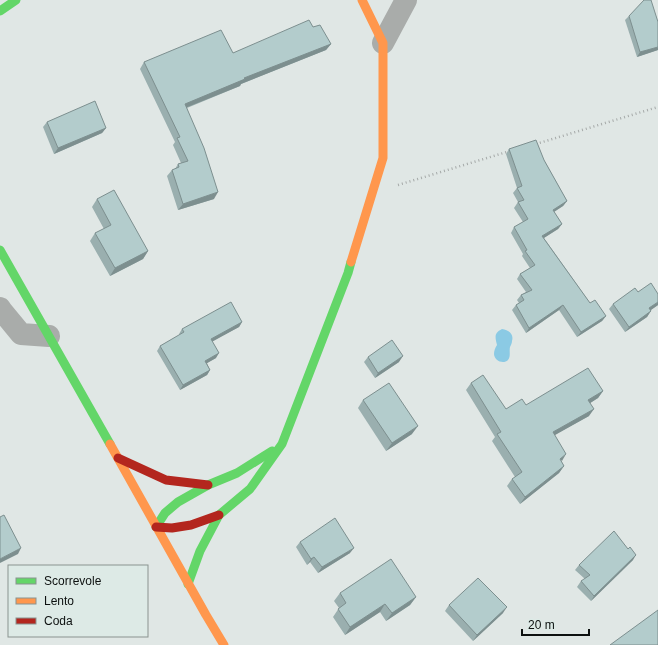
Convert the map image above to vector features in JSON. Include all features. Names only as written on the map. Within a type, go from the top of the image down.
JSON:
[{"type":"main road","points":[[0,11],[16,0]]},
{"type":"main road","points":[[156,527],[172,528],[191,525],[219,515],[250,489],[282,444],[348,273],[383,158],[383,42],[362,0]]},
{"type":"main road","points":[[0,250],[188,584],[224,645]]},
{"type":"main road","points":[[156,527],[165,513],[178,502],[208,485],[237,473],[282,444]]},
{"type":"main road","points":[[118,458],[166,480],[208,485]]},
{"type":"main road","points":[[188,584],[200,552],[219,515]]},
{"type":"street","points":[[383,42],[406,0]]},
{"type":"street","points":[[0,308],[21,334],[49,336]]},
{"type":"path","points":[[530,145],[658,107]]},
{"type":"path","points":[[372,193],[515,150]]},
{"type":"water","points":[[502,329],[507,330],[512,336],[510,355],[508,360],[504,362],[497,360],[494,356],[497,345],[496,336]]},
{"type":"building","points":[[644,0],[651,0],[658,22],[658,47],[640,52],[629,16]]},
{"type":"building","points":[[309,20],[313,27],[320,25],[331,44],[244,78],[245,79],[185,104],[204,148],[218,192],[183,204],[172,170],[179,167],[178,164],[188,161],[177,138],[180,137],[144,62],[221,30],[233,53]]},
{"type":"building","points":[[95,101],[106,128],[58,148],[47,122]]},
{"type":"building","points":[[536,140],[544,160],[567,201],[553,210],[562,224],[542,236],[590,303],[595,300],[606,316],[581,332],[563,305],[529,328],[516,305],[524,300],[521,295],[532,290],[520,274],[535,265],[525,251],[527,250],[514,227],[528,219],[518,202],[524,200],[517,188],[522,186],[509,149]]},
{"type":"building","points":[[114,190],[148,251],[115,268],[95,233],[111,225],[97,199]]},
{"type":"building","points":[[651,283],[658,294],[658,302],[649,308],[651,311],[629,327],[613,304],[635,288],[638,292]]},
{"type":"building","points":[[231,302],[242,322],[211,339],[219,353],[205,361],[210,370],[183,385],[160,346],[184,332],[182,329]]},
{"type":"building","points":[[392,340],[403,356],[378,373],[368,357]]},
{"type":"building","points":[[588,368],[603,391],[588,400],[594,409],[553,432],[566,454],[560,459],[564,466],[525,497],[512,479],[522,472],[497,434],[501,432],[471,383],[483,375],[506,409],[522,399],[526,405]]},
{"type":"building","points":[[389,383],[418,426],[392,443],[363,400]]},
{"type":"building","points":[[4,515],[21,548],[0,559],[0,517]]},
{"type":"building","points":[[335,518],[354,548],[322,567],[314,557],[311,559],[300,542]]},
{"type":"building","points":[[614,531],[628,549],[630,547],[636,555],[594,596],[581,581],[590,575],[579,565]]},
{"type":"building","points":[[391,559],[416,597],[392,613],[385,604],[350,627],[338,609],[346,603],[340,593]]},
{"type":"building","points":[[478,578],[507,607],[477,635],[449,605]]},
{"type":"building","points":[[658,610],[658,645],[610,645]]},
{"type":"traffic: fast","points":[[0,11],[16,0]]},
{"type":"traffic: fast","points":[[0,250],[110,444]]},
{"type":"traffic: fast","points":[[188,584],[200,551],[219,515],[250,489],[282,444],[351,262]]},
{"type":"traffic: fast","points":[[156,527],[165,513],[178,502],[208,485],[237,473],[272,451]]},
{"type":"traffic: slow","points":[[351,262],[383,158],[383,43],[362,0]]},
{"type":"traffic: slow","points":[[110,444],[224,645]]},
{"type":"traffic: jam","points":[[118,458],[166,480],[208,485]]},
{"type":"traffic: jam","points":[[156,527],[172,528],[191,525],[219,515]]}]
